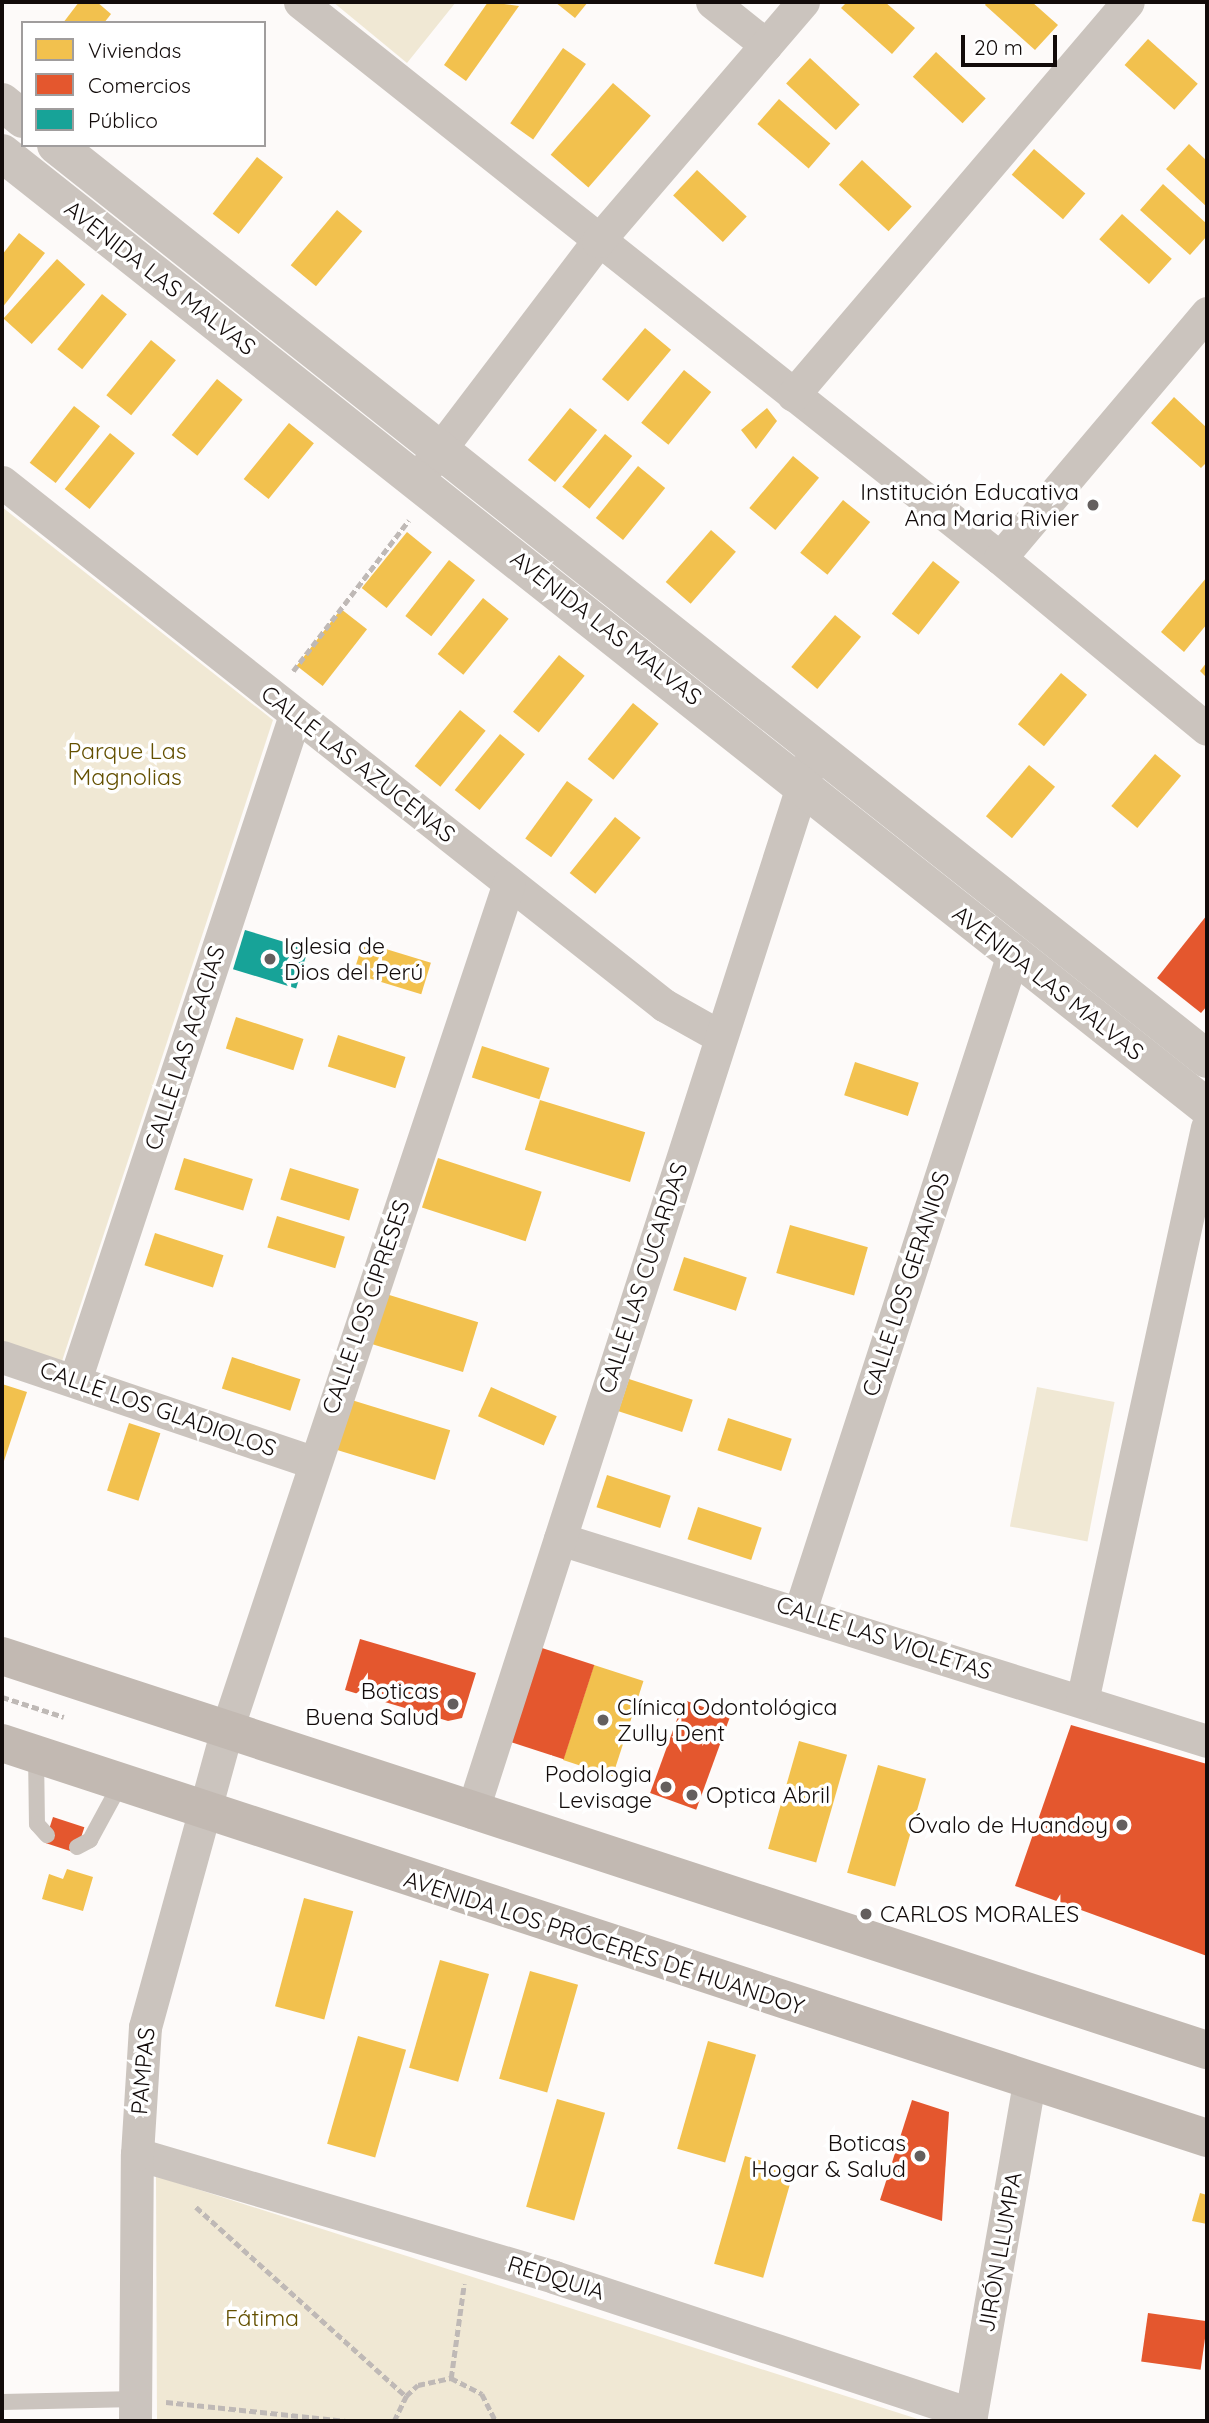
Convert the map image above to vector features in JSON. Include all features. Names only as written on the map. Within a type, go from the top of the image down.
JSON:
[{"type":"main road","points":[[2,1656],[226,1732],[1207,2050]]},
{"type":"main road","name":"AVENIDA LOS PRÓCERES DE HUANDOY","points":[[19,1749],[1030,2083],[1207,2137]]},
{"type":"street","points":[[300,2],[1000,558],[1207,729]]},
{"type":"street","points":[[712,2],[766,45]]},
{"type":"street","points":[[429,473],[598,241],[803,2]]},
{"type":"street","points":[[793,395],[1128,2]]},
{"type":"street","points":[[2,102],[21,117]]},
{"type":"street","name":"AVENIDA LAS MALVAS","points":[[58,147],[429,473],[1012,957],[1207,1107]]},
{"type":"street","name":"AVENIDA LAS MALVAS","points":[[2,153],[429,473],[817,745],[1207,1059]]},
{"type":"street","points":[[1000,558],[1196,347],[1207,313]]},
{"type":"street","name":"CALLE LAS AZUCENAS","points":[[2,482],[664,1005],[721,1037]]},
{"type":"street","name":"CALLE LAS ACACIAS","points":[[75,1380],[284,706]]},
{"type":"street","name":"CALLE LAS CUCARDAS","points":[[472,1812],[802,783],[817,745]]},
{"type":"street","name":"CALLE LOS CIPRESES","points":[[226,1732],[313,1462],[509,883]]},
{"type":"street","name":"CALLE LOS GERANIOS","points":[[800,1611],[1012,957]]},
{"type":"street","points":[[1082,1701],[1207,1127]]},
{"type":"street","name":"CALLE LOS GLADIOLOS","points":[[2,1357],[313,1462]]},
{"type":"street","name":"CALLE LAS VIOLETAS","points":[[560,1539],[800,1611],[1207,1741]]},
{"type":"street","name":"PAMPAS","points":[[135,2410],[137,2154],[145,2026],[226,1732]]},
{"type":"street","name":"JIRÓN LLUMPA","points":[[971,2418],[1030,2083]]},
{"type":"street","name":"REDQUIA","points":[[137,2154],[469,2252],[971,2418]]},
{"type":"lane","points":[[19,1749],[37,1824],[47,1835]]},
{"type":"lane","points":[[77,1847],[90,1840],[121,1783]]},
{"type":"lane","points":[[2,2402],[135,2410]]},
{"type":"path","points":[[284,706],[429,473]]},
{"type":"path","points":[[189,2200],[406,2396]]},
{"type":"path","points":[[451,2378],[469,2252]]},
{"type":"path","points":[[394,2421],[406,2396],[418,2385],[451,2378],[482,2394],[496,2421]]},
{"type":"path","points":[[135,2410],[346,2421]]},
{"type":"green space","points":[[333,2],[456,2],[407,63]]},
{"type":"green space","name":"Parque Las Magnolias","points":[[2,507],[273,720],[62,1361],[2,1342]]},
{"type":"green space","points":[[1037,1387],[1115,1402],[1087,1541],[1010,1526]]},
{"type":"green space","name":"Fátima","points":[[156,2176],[924,2421],[157,2421]]},
{"type":"building: Viviendas","points":[[79,2],[97,2],[111,14],[106,21],[65,21]]},
{"type":"building: Viviendas","points":[[488,2],[519,6],[466,81],[444,65]]},
{"type":"building: Viviendas","points":[[555,2],[588,2],[575,18]]},
{"type":"building: Viviendas","points":[[847,2],[885,2],[915,28],[892,54],[841,8]]},
{"type":"building: Viviendas","points":[[987,2],[1032,2],[1058,25],[1035,50],[985,5]]},
{"type":"building: Viviendas","points":[[1148,39],[1198,84],[1174,110],[1125,65]]},
{"type":"building: Viviendas","points":[[563,48],[586,64],[533,139],[510,123]]},
{"type":"building: Viviendas","points":[[936,52],[986,98],[963,123],[913,77]]},
{"type":"building: Viviendas","points":[[810,58],[860,104],[836,130],[786,84]]},
{"type":"building: Viviendas","points":[[613,83],[651,116],[588,188],[551,155]]},
{"type":"building: Viviendas","points":[[779,99],[830,144],[809,169],[757,124]]},
{"type":"building: Viviendas","points":[[1189,144],[1207,161],[1207,207],[1166,169]]},
{"type":"building: Viviendas","points":[[1034,149],[1085,194],[1063,219],[1012,175]]},
{"type":"building: Viviendas","points":[[257,157],[283,177],[239,234],[213,214]]},
{"type":"building: Viviendas","points":[[862,160],[912,206],[889,231],[839,185]]},
{"type":"building: Viviendas","points":[[697,170],[747,216],[723,242],[673,196]]},
{"type":"building: Viviendas","points":[[1163,184],[1207,224],[1207,236],[1190,255],[1140,210]]},
{"type":"building: Viviendas","points":[[337,210],[362,231],[316,286],[291,265]]},
{"type":"building: Viviendas","points":[[1122,214],[1172,259],[1149,284],[1099,239]]},
{"type":"building: Viviendas","points":[[19,233],[45,253],[2,308],[2,255]]},
{"type":"building: Viviendas","points":[[57,259],[85,284],[32,344],[3,318]]},
{"type":"building: Viviendas","points":[[102,294],[127,314],[82,369],[57,349]]},
{"type":"building: Viviendas","points":[[645,328],[671,350],[628,401],[602,379]]},
{"type":"building: Viviendas","points":[[151,340],[176,360],[131,415],[106,395]]},
{"type":"building: Viviendas","points":[[684,370],[711,392],[668,445],[641,423]]},
{"type":"building: Viviendas","points":[[217,379],[243,400],[197,456],[172,435]]},
{"type":"building: Viviendas","points":[[1174,397],[1207,428],[1207,462],[1201,468],[1151,423]]},
{"type":"building: Viviendas","points":[[74,406],[100,426],[56,483],[30,463]]},
{"type":"building: Viviendas","points":[[570,408],[597,430],[555,482],[528,460]]},
{"type":"building: Viviendas","points":[[767,408],[777,421],[756,449],[741,430]]},
{"type":"building: Viviendas","points":[[289,423],[314,443],[269,499],[244,479]]},
{"type":"building: Viviendas","points":[[110,433],[135,453],[90,509],[65,489]]},
{"type":"building: Viviendas","points":[[605,434],[632,456],[589,509],[562,487]]},
{"type":"building: Viviendas","points":[[793,456],[819,478],[775,530],[749,508]]},
{"type":"building: Viviendas","points":[[638,466],[665,488],[623,540],[596,518]]},
{"type":"building: Viviendas","points":[[843,500],[870,522],[827,575],[800,553]]},
{"type":"building: Viviendas","points":[[711,530],[736,552],[691,604],[666,582]]},
{"type":"building: Viviendas","points":[[407,532],[432,552],[387,608],[362,588]]},
{"type":"building: Viviendas","points":[[449,560],[475,580],[431,636],[405,616]]},
{"type":"building: Viviendas","points":[[933,561],[960,582],[919,635],[892,614]]},
{"type":"building: Viviendas","points":[[1207,577],[1207,624],[1184,652],[1161,632]]},
{"type":"building: Viviendas","points":[[483,598],[509,619],[463,675],[438,654]]},
{"type":"building: Viviendas","points":[[341,609],[367,629],[323,686],[297,666]]},
{"type":"building: Viviendas","points":[[835,615],[861,637],[817,689],[791,667]]},
{"type":"building: Viviendas","points":[[559,655],[585,676],[539,732],[513,712]]},
{"type":"building: Viviendas","points":[[1207,662],[1207,678],[1200,671]]},
{"type":"building: Viviendas","points":[[1061,673],[1087,695],[1044,746],[1018,724]]},
{"type":"building: Viviendas","points":[[633,703],[659,724],[613,780],[588,759]]},
{"type":"building: Viviendas","points":[[460,710],[486,731],[440,787],[415,766]]},
{"type":"building: Viviendas","points":[[500,734],[525,754],[480,810],[455,790]]},
{"type":"building: Viviendas","points":[[1155,754],[1181,776],[1137,828],[1111,806]]},
{"type":"building: Viviendas","points":[[1029,765],[1055,787],[1012,838],[986,816]]},
{"type":"building: Viviendas","points":[[567,781],[593,800],[551,857],[525,838]]},
{"type":"building: Viviendas","points":[[615,817],[641,838],[595,894],[570,873]]},
{"type":"building: Viviendas","points":[[363,942],[431,963],[421,994],[353,974]]},
{"type":"building: Viviendas","points":[[236,1017],[304,1039],[293,1070],[226,1048]]},
{"type":"building: Viviendas","points":[[338,1035],[406,1057],[395,1088],[328,1066]]},
{"type":"building: Viviendas","points":[[482,1046],[550,1068],[539,1099],[472,1077]]},
{"type":"building: Viviendas","points":[[855,1062],[919,1083],[908,1116],[844,1095]]},
{"type":"building: Viviendas","points":[[540,1100],[645,1132],[630,1182],[525,1150]]},
{"type":"building: Viviendas","points":[[184,1158],[253,1179],[243,1211],[174,1190]]},
{"type":"building: Viviendas","points":[[438,1158],[542,1192],[526,1241],[422,1207]]},
{"type":"building: Viviendas","points":[[290,1168],[359,1189],[349,1221],[280,1200]]},
{"type":"building: Viviendas","points":[[277,1216],[345,1237],[335,1268],[267,1248]]},
{"type":"building: Viviendas","points":[[790,1225],[868,1247],[854,1295],[776,1273]]},
{"type":"building: Viviendas","points":[[155,1233],[223,1255],[213,1288],[144,1265]]},
{"type":"building: Viviendas","points":[[684,1257],[747,1277],[736,1311],[673,1290]]},
{"type":"building: Viviendas","points":[[373,1290],[478,1322],[463,1372],[358,1340]]},
{"type":"building: Viviendas","points":[[232,1357],[300,1379],[290,1411],[222,1388]]},
{"type":"building: Viviendas","points":[[629,1379],[693,1400],[682,1432],[618,1411]]},
{"type":"building: Viviendas","points":[[2,1384],[27,1392],[4,1461],[2,1460]]},
{"type":"building: Viviendas","points":[[491,1387],[557,1416],[544,1446],[478,1416]]},
{"type":"building: Viviendas","points":[[345,1398],[450,1430],[435,1480],[330,1448]]},
{"type":"building: Viviendas","points":[[728,1418],[792,1439],[781,1471],[717,1450]]},
{"type":"building: Viviendas","points":[[129,1423],[160,1433],[138,1501],[107,1491]]},
{"type":"building: Viviendas","points":[[607,1475],[671,1496],[660,1528],[596,1507]]},
{"type":"building: Viviendas","points":[[698,1507],[762,1528],[751,1560],[687,1539]]},
{"type":"building: Viviendas","name":"Clínica Odontológica Zully Dent","points":[[594,1665],[643,1681],[613,1776],[563,1760]]},
{"type":"building: Viviendas","points":[[799,1741],[847,1755],[816,1862],[768,1849]]},
{"type":"building: Viviendas","points":[[878,1765],[926,1779],[895,1886],[847,1873]]},
{"type":"building: Viviendas","points":[[67,1869],[93,1877],[83,1911],[42,1899],[49,1874],[63,1879]]},
{"type":"building: Viviendas","points":[[304,1898],[353,1911],[324,2019],[275,2006]]},
{"type":"building: Viviendas","points":[[440,1960],[489,1974],[458,2082],[409,2068]]},
{"type":"building: Viviendas","points":[[530,1971],[578,1985],[547,2092],[499,2079]]},
{"type":"building: Viviendas","points":[[358,2036],[406,2050],[375,2157],[327,2144]]},
{"type":"building: Viviendas","points":[[708,2041],[756,2055],[725,2162],[677,2149]]},
{"type":"building: Viviendas","points":[[557,2099],[605,2113],[574,2220],[526,2207]]},
{"type":"building: Viviendas","points":[[745,2156],[794,2170],[763,2278],[714,2264]]},
{"type":"building: Viviendas","points":[[1200,2193],[1207,2195],[1207,2224],[1192,2221]]},
{"type":"building: Comercios","points":[[1207,915],[1207,1006],[1201,1013],[1157,978]]},
{"type":"building: Comercios","points":[[360,1639],[476,1673],[462,1718],[448,1721],[345,1690]]},
{"type":"building: Comercios","points":[[542,1648],[594,1665],[564,1759],[511,1742]]},
{"type":"building: Comercios","points":[[684,1700],[730,1717],[696,1810],[650,1793]]},
{"type":"building: Comercios","name":"Óvalo de Huandoy","points":[[1071,1725],[1207,1764],[1207,1956],[1015,1886]]},
{"type":"building: Comercios","points":[[53,1817],[84,1827],[76,1853],[45,1843]]},
{"type":"building: Comercios","name":"Boticas Hogar & Salud","points":[[912,2100],[949,2112],[942,2221],[880,2200]]},
{"type":"building: Comercios","points":[[1148,2313],[1207,2321],[1201,2370],[1141,2362]]},
{"type":"building: Público","name":"Iglesia de Dios del Perú","points":[[245,930],[308,949],[296,989],[233,969]]},
{"type":"place","name":"Institución Educativa Ana Maria Rivier","points":[[1093,505]]},
{"type":"place","name":"Iglesia de Dios del Perú","points":[[270,959]]},
{"type":"place","name":"Boticas Buena Salud","points":[[453,1704]]},
{"type":"place","name":"Clínica Odontológica Zully Dent","points":[[603,1720]]},
{"type":"place","name":"Podologia Levisage","points":[[666,1787]]},
{"type":"place","name":"Optica Abril","points":[[692,1795]]},
{"type":"place","name":"Óvalo de Huandoy","points":[[1122,1825]]},
{"type":"place","name":"CARLOS MORALES","points":[[866,1914]]},
{"type":"place","name":"Boticas Hogar & Salud","points":[[920,2156]]}]
